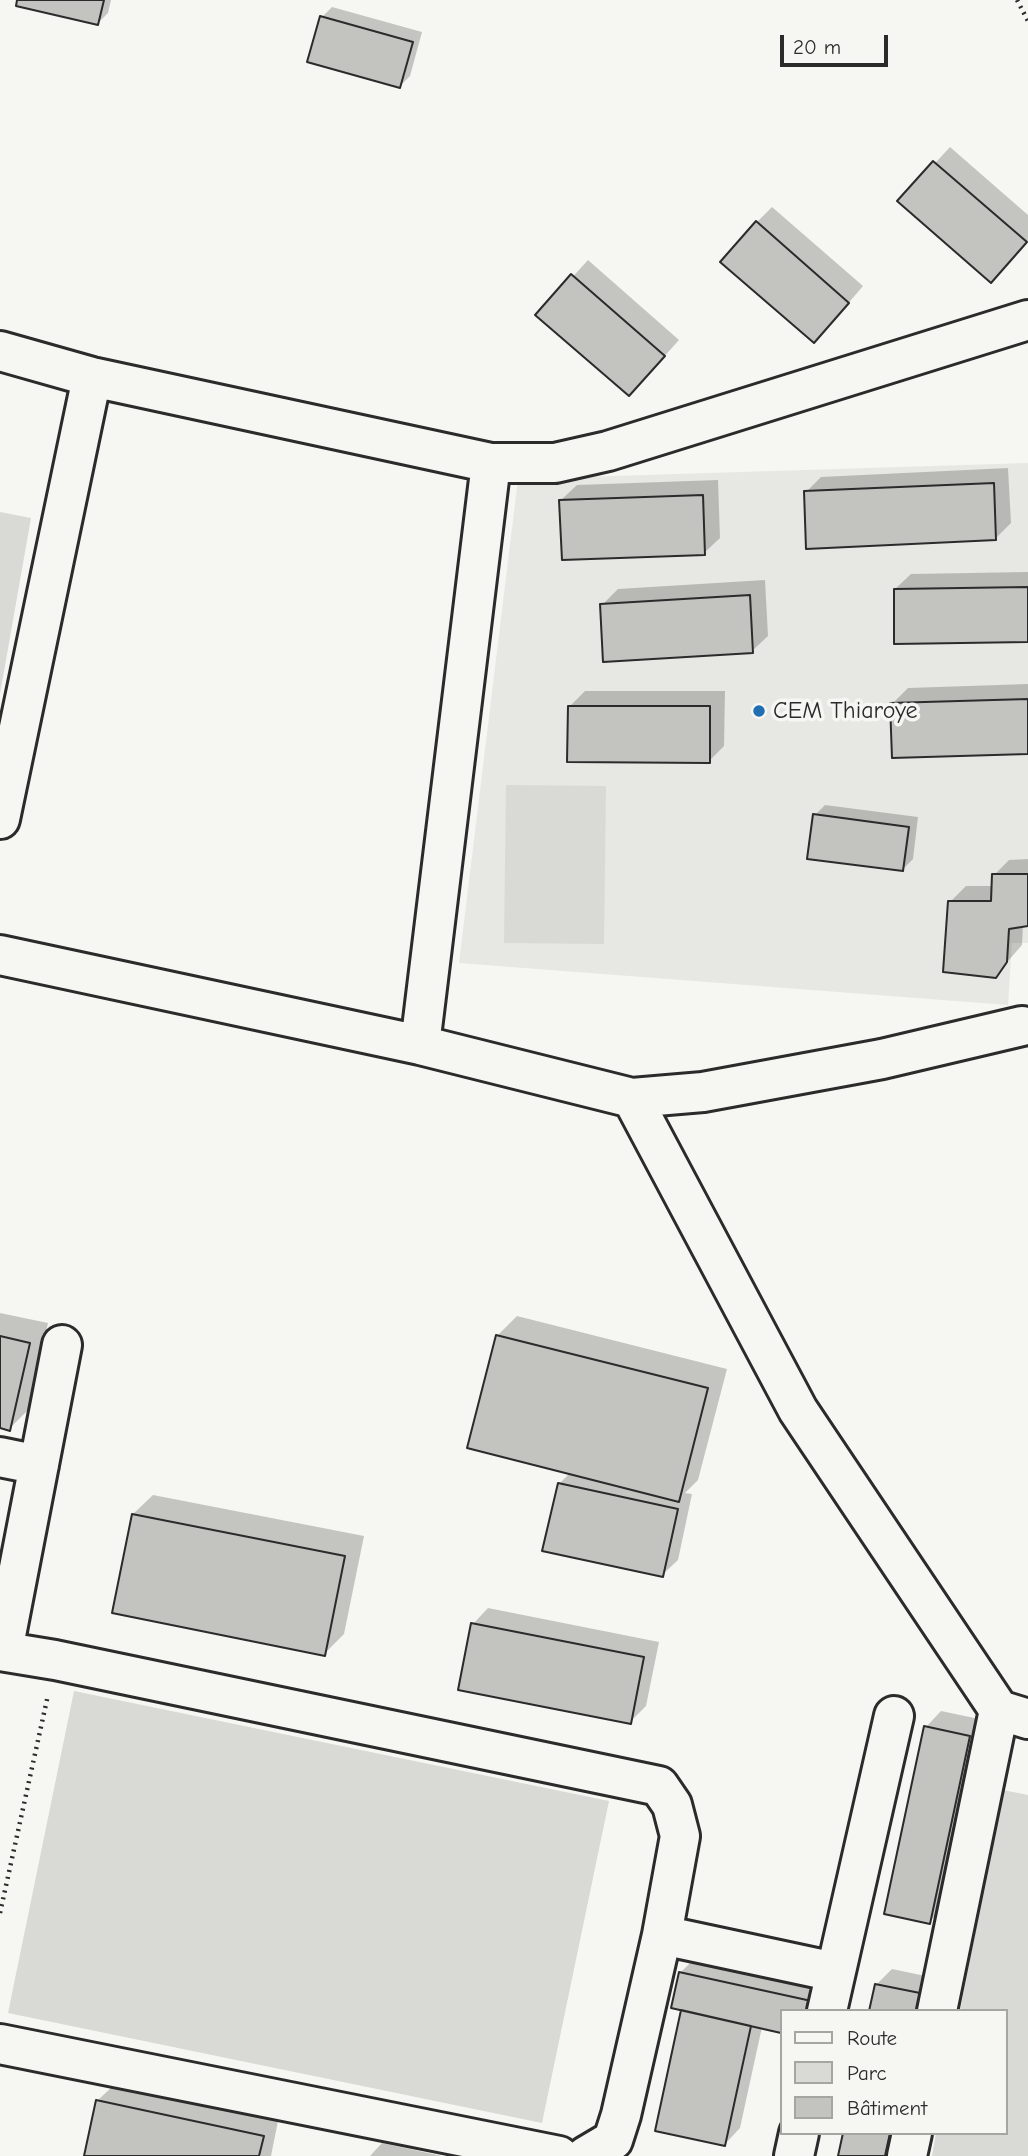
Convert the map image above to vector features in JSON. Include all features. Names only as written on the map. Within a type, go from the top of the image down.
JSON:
[{"type":"street","points":[[0,351],[92,377],[491,463],[555,463],[608,451],[1028,320]]},
{"type":"street","points":[[0,819],[92,377]]},
{"type":"street","points":[[421,1045],[491,463]]},
{"type":"street","points":[[0,955],[421,1045],[632,1098],[703,1092],[882,1059],[1022,1026]]},
{"type":"street","points":[[632,1098],[798,1410],[1014,1714],[938,2009]]},
{"type":"street","points":[[62,1345],[1,1651],[659,1786],[673,1805],[680,1836],[662,1935],[621,2115],[613,2140],[586,2156]]},
{"type":"street","points":[[0,1457],[39,1465]]},
{"type":"street","points":[[827,2009],[894,1716]]},
{"type":"street","points":[[662,1935],[835,1972]]},
{"type":"street","points":[[0,2044],[559,2156]]},
{"type":"street","points":[[794,2156],[799,2135]]},
{"type":"street","points":[[907,2156],[912,2135]]},
{"type":"path","points":[[1017,0],[1028,21]]},
{"type":"path","points":[[0,1913],[55,1660]]},
{"type":"shaded area","name":"CEM Thiaroye","points":[[1028,463],[1028,943],[1012,943],[1008,1005],[459,963],[518,479]]},
{"type":"green space","points":[[0,512],[31,518],[0,694]]},
{"type":"green space","points":[[506,785],[606,786],[604,944],[504,943]]},
{"type":"green space","points":[[74,1691],[609,1801],[542,2123],[8,2013]]},
{"type":"green space","points":[[1003,1790],[1028,1795],[1028,2156],[932,2156],[936,2135],[1007,2135],[1007,2009],[960,2009]]},
{"type":"building","points":[[17,0],[104,0],[98,25],[16,6]]},
{"type":"building","points":[[320,16],[413,42],[400,88],[307,62]]},
{"type":"building","points":[[933,161],[1027,242],[991,283],[897,201]]},
{"type":"building","points":[[756,221],[849,303],[814,343],[720,262]]},
{"type":"building","points":[[571,274],[665,356],[629,396],[535,315]]},
{"type":"building","points":[[994,483],[996,540],[806,549],[804,491]]},
{"type":"building","points":[[703,495],[705,555],[562,560],[559,500]]},
{"type":"building","points":[[1028,587],[1028,642],[894,644],[894,589]]},
{"type":"building","points":[[750,595],[753,653],[603,662],[600,604]]},
{"type":"building","points":[[1028,699],[1028,754],[892,758],[890,703]]},
{"type":"building","points":[[568,706],[710,706],[710,763],[567,762]]},
{"type":"building","points":[[813,814],[909,827],[903,871],[807,859]]},
{"type":"building","points":[[992,874],[1028,874],[1028,926],[1009,929],[1007,962],[996,978],[943,972],[948,901],[991,901]]},
{"type":"building","points":[[496,1335],[708,1388],[679,1502],[467,1448]]},
{"type":"building","points":[[0,1336],[30,1343],[10,1431],[0,1428]]},
{"type":"building","points":[[558,1483],[678,1509],[663,1577],[542,1551]]},
{"type":"building","points":[[132,1514],[345,1556],[325,1656],[112,1613]]},
{"type":"building","points":[[471,1623],[644,1657],[631,1724],[458,1690]]},
{"type":"building","points":[[924,1726],[970,1736],[930,1924],[884,1914]]},
{"type":"building","points":[[679,1972],[816,2002],[814,2009],[780,2009],[780,2033],[671,2008]]},
{"type":"building","points":[[875,1984],[920,1993],[917,2009],[869,2009]]},
{"type":"building","points":[[681,2010],[751,2026],[725,2146],[655,2131]]},
{"type":"building","points":[[96,2100],[264,2136],[259,2156],[84,2156]]},
{"type":"building","points":[[843,2135],[890,2135],[885,2156],[838,2156]]},
{"type":"place","name":"CEM Thiaroye","points":[[759,711]]}]
